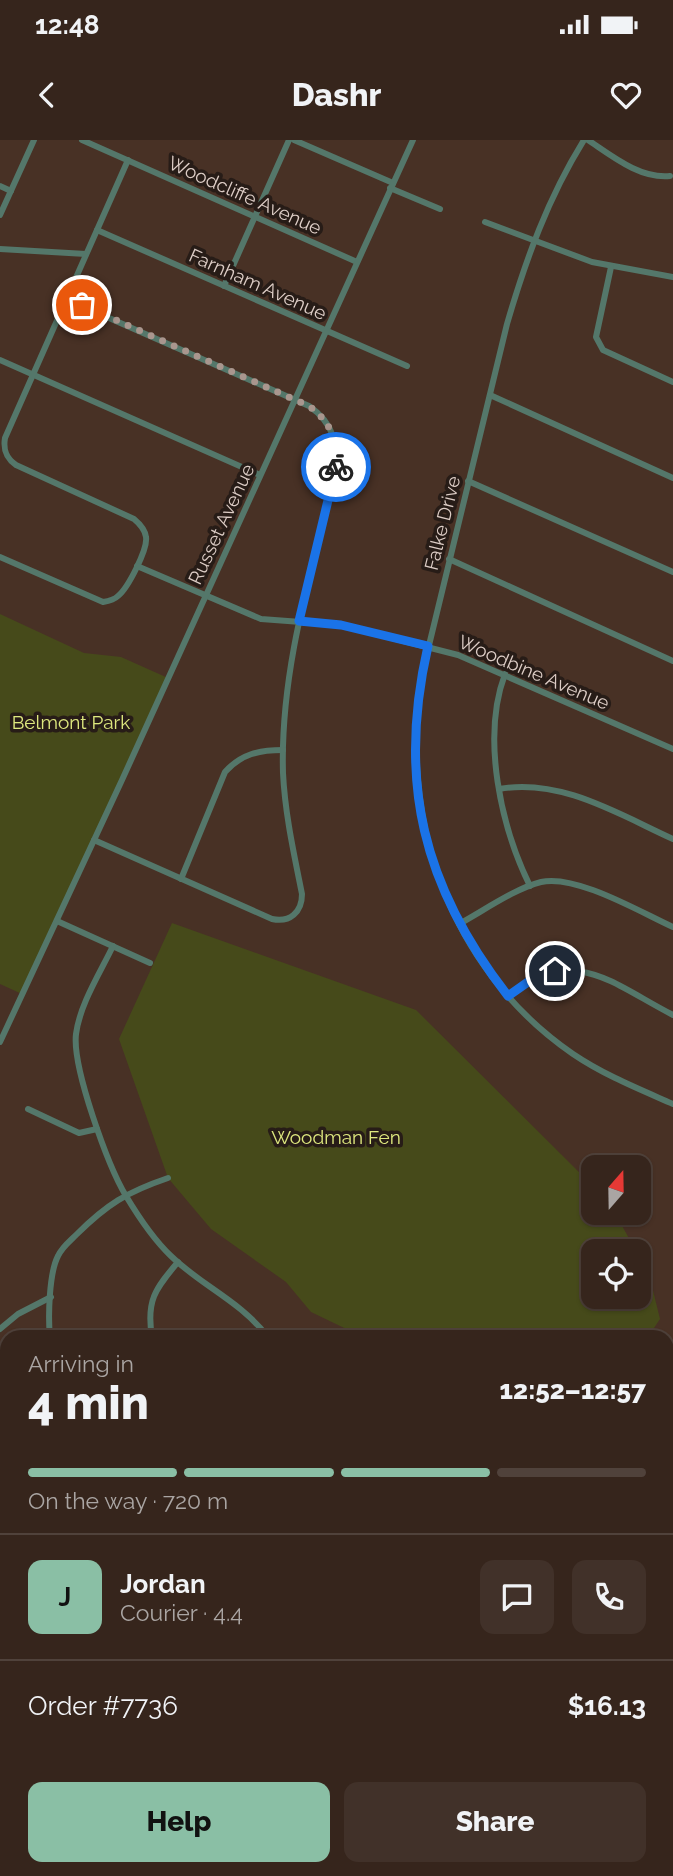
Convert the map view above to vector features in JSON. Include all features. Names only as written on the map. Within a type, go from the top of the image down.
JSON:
[{"type":"street","points":[[0,215],[34,140]]},
{"type":"street","name":"Woodcliffe Avenue","points":[[82,140],[357,262]]},
{"type":"street","points":[[224,286],[292,140],[440,209]]},
{"type":"street","name":"Russet Avenue","points":[[0,1042],[413,140]]},
{"type":"street","points":[[586,140],[645,173],[670,176]]},
{"type":"street","name":"Falke Drive","points":[[586,140],[559,183],[533,241],[521,276],[428,646],[417,707],[416,783],[430,853],[443,890],[479,957],[508,996],[540,1028],[575,1056],[616,1079],[673,1104]]},
{"type":"street","points":[[0,557],[103,602],[115,599],[121,594],[147,541],[144,529],[139,523],[16,465],[7,457],[5,438],[128,160]]},
{"type":"street","points":[[0,186],[11,191]]},
{"type":"street","points":[[485,222],[569,255],[611,267],[673,277]]},
{"type":"street","name":"Farnham Avenue","points":[[97,230],[407,366]]},
{"type":"street","points":[[0,249],[86,254]]},
{"type":"street","points":[[611,267],[597,343],[607,352],[673,382]]},
{"type":"street","points":[[66,299],[309,406],[323,418],[332,432],[337,451],[335,475],[299,621],[288,679],[283,750],[286,812],[302,894],[301,905],[290,918],[272,919],[94,840]]},
{"type":"street","points":[[0,360],[261,475]]},
{"type":"street","points":[[490,395],[673,478]]},
{"type":"street","points":[[468,481],[673,572]]},
{"type":"street","points":[[449,559],[673,661]]},
{"type":"street","name":"Woodbine Avenue","points":[[137,566],[261,619],[341,625],[458,655],[673,749]]},
{"type":"street","points":[[505,674],[496,726],[499,789],[513,848],[530,886]]},
{"type":"street","points":[[181,879],[225,772],[237,760],[254,752],[283,750]]},
{"type":"street","points":[[499,789],[537,786],[569,793],[673,839]]},
{"type":"street","points":[[459,924],[530,886],[555,880],[568,882],[673,927]]},
{"type":"street","points":[[57,921],[150,963]]},
{"type":"street","points":[[113,946],[81,1015],[76,1037],[77,1060],[97,1129],[125,1195],[156,1238],[178,1262],[238,1305],[261,1330]]},
{"type":"street","points":[[508,996],[535,977],[578,970],[598,976],[673,1015]]},
{"type":"street","points":[[28,1109],[79,1133],[97,1129]]},
{"type":"street","points":[[50,1330],[56,1261],[62,1249],[105,1208],[125,1195],[168,1178]]},
{"type":"street","points":[[151,1330],[150,1302],[159,1285],[178,1262]]},
{"type":"street","points":[[0,1329],[18,1314],[51,1297]]},
{"type":"green space","name":"Belmont Park","points":[[0,614],[84,653],[121,657],[168,678],[22,994],[0,984]]},
{"type":"green space","name":"Woodman Fen","points":[[172,923],[416,1010],[581,1174],[581,1225],[622,1225],[629,1239],[581,1239],[581,1309],[651,1309],[651,1282],[660,1319],[653,1330],[348,1330],[311,1312],[286,1282],[211,1229],[168,1178],[119,1039]]},
{"type":"way so far","points":[[82,305],[317,411],[328,424],[336,443],[336,467]]},
{"type":"route","points":[[336,467],[299,621],[341,625],[428,646],[415,729],[416,783],[424,831],[447,901],[479,957],[508,996],[535,977],[555,971]]}]
